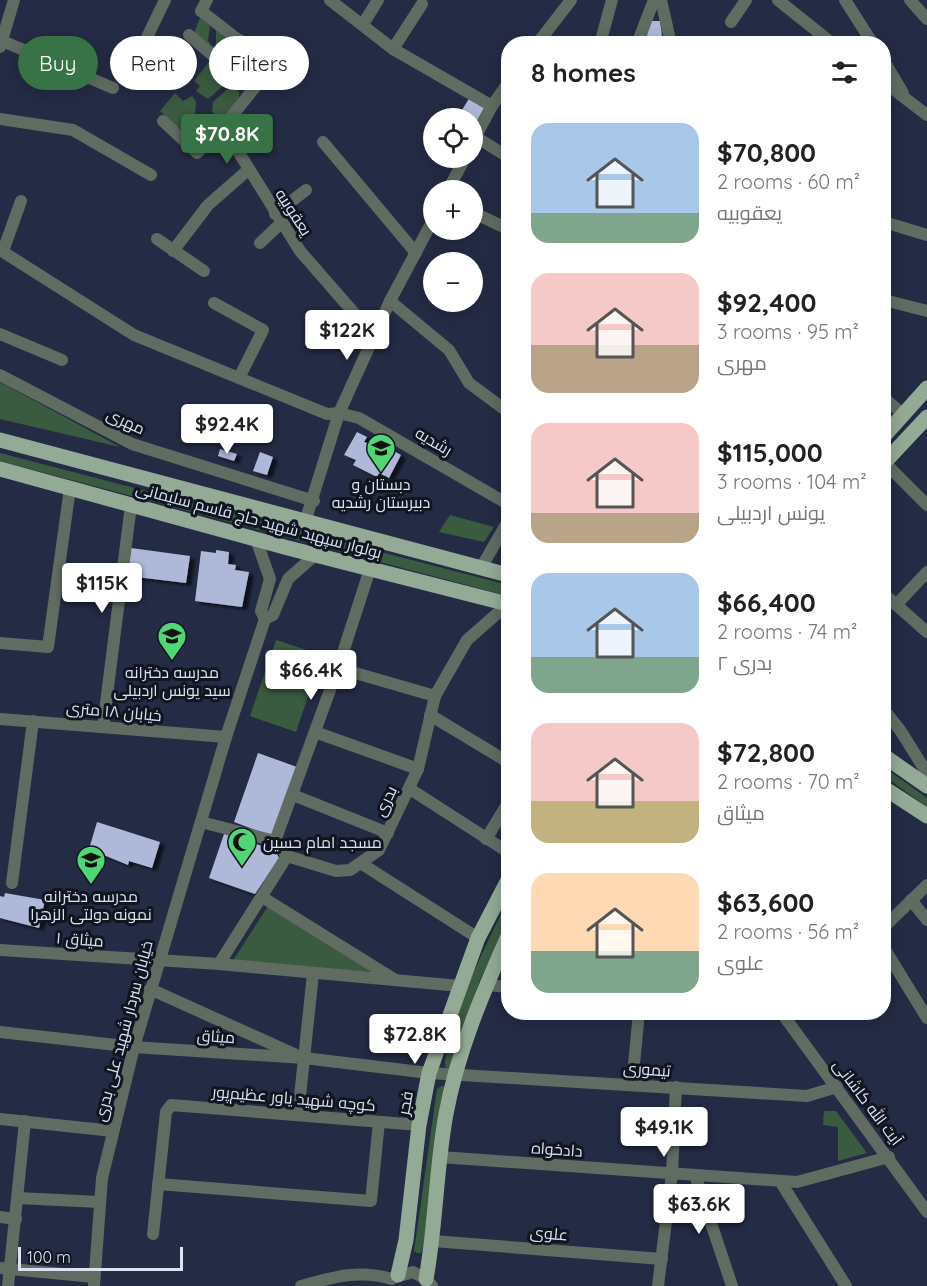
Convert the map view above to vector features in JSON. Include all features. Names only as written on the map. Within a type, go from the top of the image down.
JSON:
[{"type":"main road","points":[[891,428],[927,388]]},
{"type":"main road","points":[[891,456],[927,417]]},
{"type":"main road","name":"بولوار سپهبد شهید حاج قاسم سلیمانی","points":[[0,440],[501,573]]},
{"type":"main road","name":"بولوار سپهبد شهید حاج قاسم سلیمانی","points":[[0,469],[315,555],[501,602]]},
{"type":"main road","points":[[891,761],[927,786]]},
{"type":"main road","points":[[891,793],[927,816]]},
{"type":"main road","name":"فجر","points":[[392,1280],[406,1240],[419,1125],[429,1073],[478,938],[501,894]]},
{"type":"main road","points":[[429,1282],[440,1157],[455,1074],[501,952]]},
{"type":"street","points":[[14,0],[1,43],[110,87]]},
{"type":"street","points":[[148,36],[165,0]]},
{"type":"street","points":[[207,0],[201,11],[235,36]]},
{"type":"street","points":[[330,0],[393,49],[492,106]]},
{"type":"street","points":[[363,24],[378,0]]},
{"type":"street","points":[[543,36],[571,0]]},
{"type":"street","points":[[602,36],[612,0]]},
{"type":"street","points":[[640,36],[654,0]]},
{"type":"street","points":[[661,0],[669,36]]},
{"type":"street","points":[[731,22],[746,0]]},
{"type":"street","points":[[778,0],[823,36]]},
{"type":"street","points":[[845,0],[868,36]]},
{"type":"street","points":[[910,0],[927,19]]},
{"type":"street","points":[[393,49],[422,4]]},
{"type":"street","points":[[189,35],[209,52]]},
{"type":"street","points":[[891,73],[907,100]]},
{"type":"street","points":[[891,87],[927,116]]},
{"type":"street","points":[[163,121],[197,153],[223,128],[253,90]]},
{"type":"street","points":[[483,123],[501,93]]},
{"type":"street","points":[[0,119],[73,130],[152,175]]},
{"type":"street","name":"یعقوبیه","points":[[223,128],[300,251],[374,336]]},
{"type":"street","points":[[323,142],[416,253]]},
{"type":"street","points":[[483,144],[501,154]]},
{"type":"street","points":[[172,251],[208,205],[248,170]]},
{"type":"street","points":[[260,243],[278,219],[306,190]]},
{"type":"street","points":[[2,250],[21,201]]},
{"type":"street","points":[[483,217],[501,226]]},
{"type":"street","points":[[891,224],[927,236]]},
{"type":"street","points":[[157,239],[204,271]]},
{"type":"street","points":[[305,522],[314,501],[339,413],[390,301],[423,239]]},
{"type":"street","name":"رشدیه","points":[[2,250],[134,335],[327,414],[339,413],[359,418],[380,428],[501,500]]},
{"type":"street","points":[[390,301],[449,350],[469,383],[501,407]]},
{"type":"street","points":[[891,302],[927,311]]},
{"type":"street","points":[[214,303],[263,330],[239,378]]},
{"type":"street","points":[[0,334],[62,360]]},
{"type":"street","name":"مهری","points":[[0,375],[132,444],[314,501]]},
{"type":"street","points":[[891,404],[903,414]]},
{"type":"street","points":[[891,470],[927,505]]},
{"type":"street","points":[[0,643],[48,646],[70,488]]},
{"type":"street","points":[[104,727],[131,505]]},
{"type":"street","points":[[481,568],[501,533]]},
{"type":"street","name":"خیابان سردار شهید علی بدری","points":[[94,1281],[102,1178],[134,1047],[226,737],[265,619],[261,611],[270,579],[256,539]]},
{"type":"street","name":"خیابان سردار شهید علی بدری","points":[[265,619],[273,615],[288,579],[315,555]]},
{"type":"street","points":[[275,841],[338,668],[370,569]]},
{"type":"street","points":[[896,605],[927,572]]},
{"type":"street","points":[[891,600],[927,632]]},
{"type":"street","name":"بدری","points":[[362,864],[379,850],[410,789],[418,769],[435,696],[467,640],[501,610]]},
{"type":"street","points":[[338,668],[435,696]]},
{"type":"street","points":[[430,715],[501,758]]},
{"type":"street","name":"خیابان ۱۸ متری","points":[[0,718],[226,737]]},
{"type":"street","points":[[891,719],[927,773]]},
{"type":"street","points":[[12,883],[33,721]]},
{"type":"street","points":[[315,732],[418,769]]},
{"type":"street","points":[[410,789],[501,848]]},
{"type":"street","points":[[293,795],[388,833]]},
{"type":"street","points":[[486,839],[501,814]]},
{"type":"street","points":[[201,822],[275,841],[287,856],[336,871],[350,870],[362,864],[478,938]]},
{"type":"street","points":[[219,964],[287,856]]},
{"type":"street","points":[[891,920],[927,885]]},
{"type":"street","points":[[262,897],[396,981]]},
{"type":"street","points":[[910,900],[927,920]]},
{"type":"street","name":"میثاق ۱","points":[[0,950],[158,961]]},
{"type":"street","points":[[891,959],[927,1018]]},
{"type":"street","points":[[158,961],[219,964],[460,986]]},
{"type":"street","points":[[298,1115],[313,974]]},
{"type":"street","points":[[487,985],[501,986]]},
{"type":"street","points":[[150,989],[304,1058]]},
{"type":"street","points":[[632,1084],[638,1020]]},
{"type":"street","name":"آیت الله کاشانی","points":[[787,1020],[889,1157],[922,1192],[927,1212]]},
{"type":"street","name":"میثاق","points":[[0,1032],[134,1047],[304,1058],[429,1073]]},
{"type":"street","name":"تیموری","points":[[429,1073],[807,1096],[837,1087]]},
{"type":"street","points":[[658,1286],[672,1173],[676,1087]]},
{"type":"street","name":"کوچه شهید یاور عظیم‌پور","points":[[158,1184],[167,1108],[171,1106],[419,1125]]},
{"type":"street","points":[[0,1119],[113,1131]]},
{"type":"street","points":[[8,1286],[5,1268],[16,1219],[25,1121]]},
{"type":"street","points":[[153,1234],[158,1184],[371,1201],[379,1122]]},
{"type":"street","name":"دادخواه","points":[[440,1157],[797,1182],[889,1157]]},
{"type":"street","points":[[695,1175],[732,1286]]},
{"type":"street","points":[[780,1181],[846,1286]]},
{"type":"street","points":[[18,1198],[99,1202]]},
{"type":"street","points":[[0,1217],[16,1219]]},
{"type":"street","name":"علوی","points":[[433,1241],[662,1259]]},
{"type":"street","points":[[5,1268],[94,1281]]},
{"type":"street","points":[[302,1286],[341,1274],[372,1273],[392,1280],[413,1272],[429,1282]]},
{"type":"green space","points":[[200,18],[210,26],[209,50],[197,36],[193,35]]},
{"type":"green space","points":[[209,62],[209,90],[218,90],[208,99],[196,91],[200,86],[197,84],[197,77]]},
{"type":"green space","points":[[226,90],[239,92],[239,101],[221,119],[212,112],[213,102]]},
{"type":"green space","points":[[175,93],[183,101],[192,96],[196,102],[195,117],[207,115],[215,124],[195,142],[160,111]]},
{"type":"green space","points":[[0,382],[120,447],[0,419]]},
{"type":"green space","points":[[0,453],[501,583],[501,594],[0,461]]},
{"type":"green space","points":[[450,515],[494,527],[484,542],[439,532]]},
{"type":"green space","points":[[276,640],[322,655],[296,732],[250,716]]},
{"type":"green space","points":[[891,772],[927,798],[927,807],[891,781]]},
{"type":"green space","points":[[268,906],[375,972],[232,962]]},
{"type":"green space","points":[[501,914],[501,934],[480,980],[450,1069],[445,1067],[447,1049],[452,1028],[469,982]]},
{"type":"green space","points":[[446,1086],[423,1246],[421,1253],[417,1253],[414,1251],[437,1089]]},
{"type":"green space","points":[[824,1111],[836,1111],[867,1153],[838,1161],[838,1127],[823,1125]]},
{"type":"building","points":[[650,21],[660,21],[662,36],[647,36]]},
{"type":"building","points":[[470,97],[485,106],[483,110],[463,108]]},
{"type":"building","points":[[357,432],[367,437],[364,442],[380,447],[379,450],[390,455],[392,450],[401,455],[389,478],[379,473],[377,477],[353,465],[356,460],[344,455]]},
{"type":"building","points":[[220,449],[237,454],[234,461],[218,456]]},
{"type":"building","points":[[260,452],[273,457],[267,475],[253,471]]},
{"type":"building","points":[[131,548],[190,556],[186,583],[128,576]]},
{"type":"building","points":[[216,550],[229,552],[228,564],[236,565],[235,570],[249,572],[242,607],[195,601],[201,551],[216,553]]},
{"type":"building","points":[[258,753],[297,767],[272,836],[234,822]]},
{"type":"building","points":[[97,822],[160,842],[152,868],[129,861],[128,865],[89,849]]},
{"type":"building","name":"مسجد امام حسین","points":[[224,834],[275,850],[279,858],[255,894],[209,878]]},
{"type":"building","points":[[5,893],[45,900],[39,928],[0,918],[0,896],[4,897]]},
{"type":"place","name":"دبستان و دبیرستان رشدیه","points":[[381,474]]},
{"type":"place","name":"مدرسه دخترانه سید یونس اردبیلی","points":[[172,662]]},
{"type":"place","name":"مسجد امام حسین","points":[[242,868]]},
{"type":"place","name":"مدرسه دخترانه نمونه دولتی الزهرا","points":[[91,886]]}]
